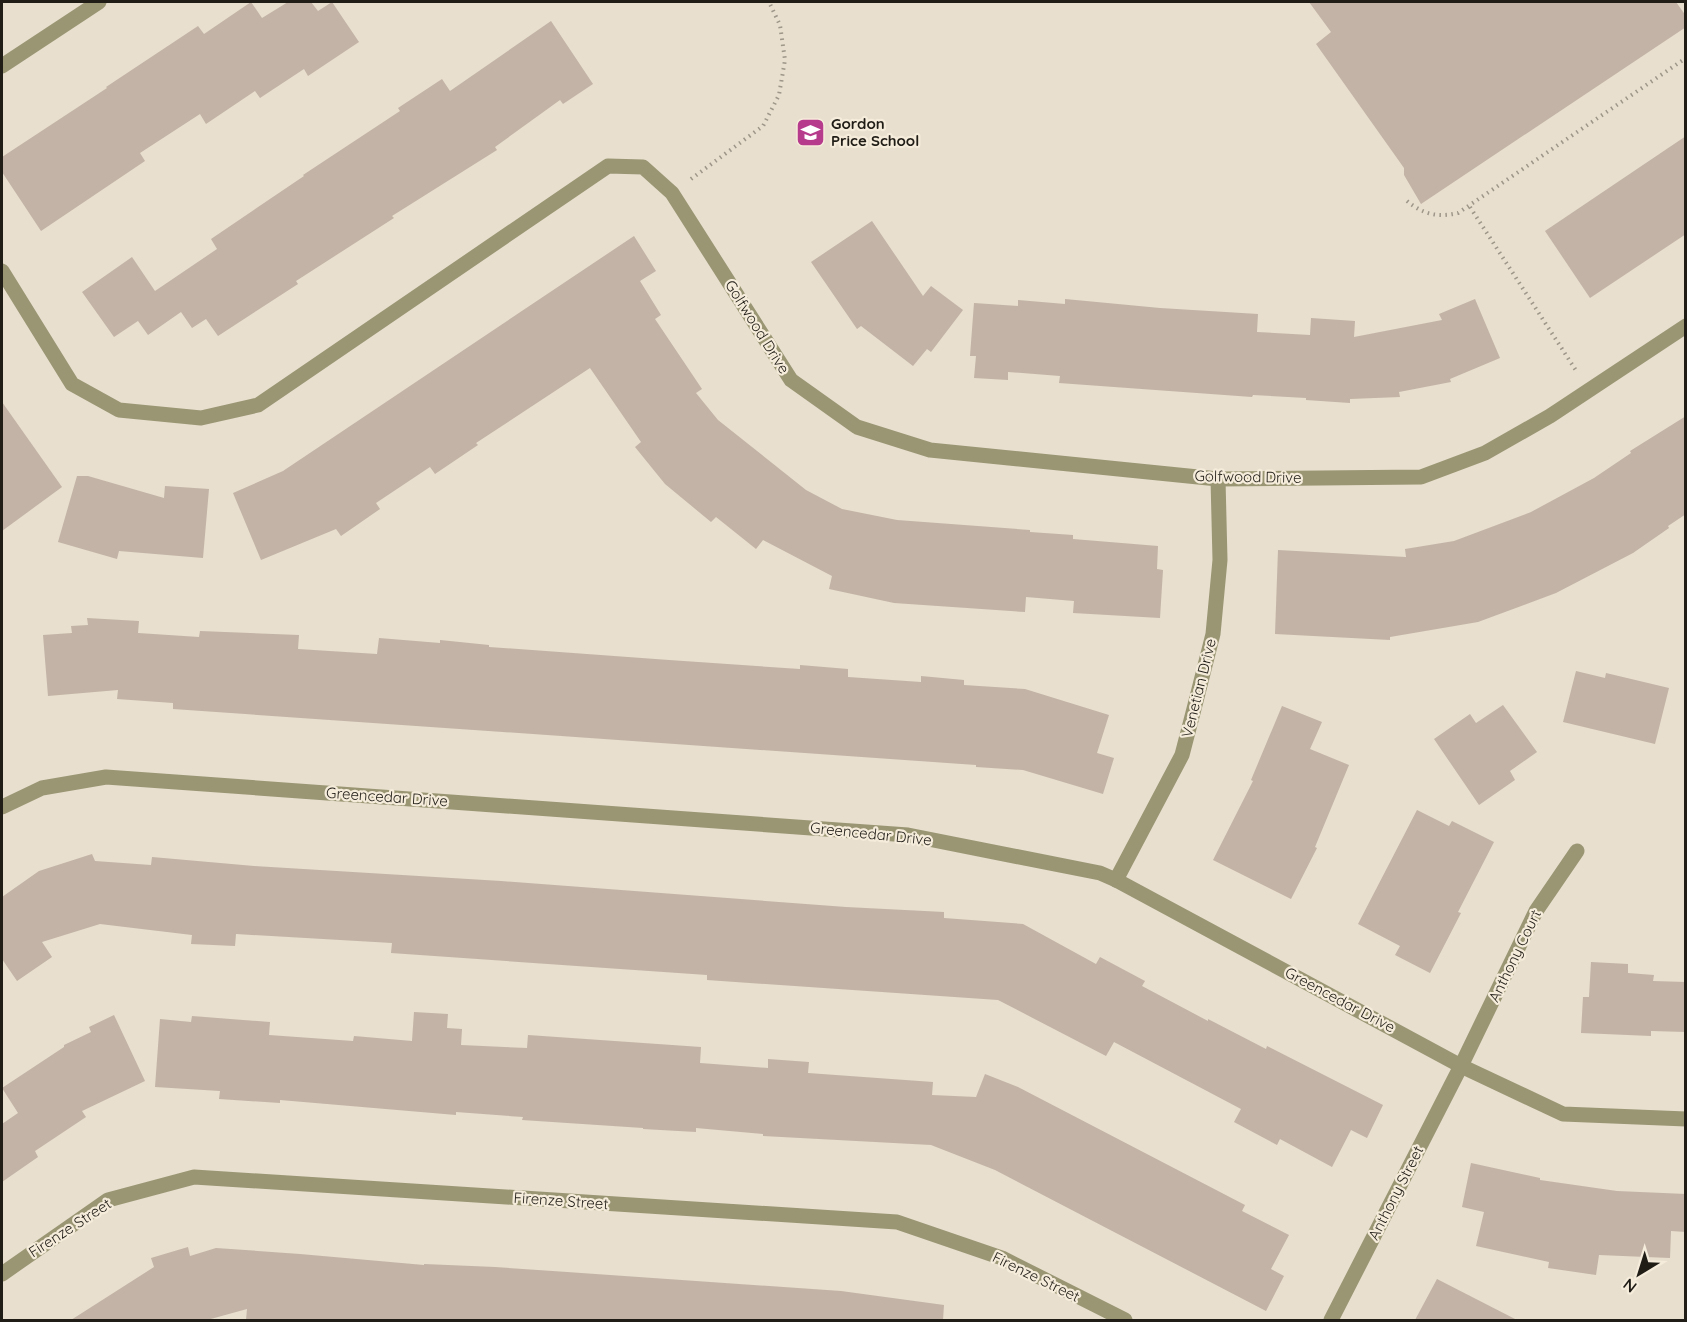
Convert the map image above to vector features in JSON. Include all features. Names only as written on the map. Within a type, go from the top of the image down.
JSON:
[{"type":"street","points":[[2,66],[99,2]]},
{"type":"street","name":"Golfwood Drive","points":[[2,271],[72,384],[119,410],[201,418],[258,405],[608,166],[643,167],[672,193],[790,380],[857,427],[930,450],[1218,479],[1421,477],[1485,453],[1550,416],[1686,326]]},
{"type":"street","name":"Venetian Drive","points":[[1116,880],[1182,755],[1198,695],[1213,634],[1220,560],[1218,479]]},
{"type":"street","name":"Greencedar Drive","points":[[2,807],[42,788],[106,777],[908,835],[1100,873],[1461,1066],[1563,1114],[1686,1119]]},
{"type":"street","name":"Anthony Court","points":[[1461,1066],[1536,911],[1577,850]]},
{"type":"street","name":"Anthony Street","points":[[1331,1320],[1461,1066]]},
{"type":"street","name":"Firenze Street","points":[[2,1274],[108,1200],[194,1177],[897,1222],[1002,1258],[1125,1320]]},
{"type":"path","points":[[672,193],[763,126],[779,95],[785,60],[780,25],[770,2]]},
{"type":"path","points":[[1407,201],[1418,210],[1430,215],[1444,216],[1470,207],[1686,58]]},
{"type":"path","points":[[1470,207],[1589,390]]},
{"type":"building","points":[[251,2],[262,18],[288,2],[311,2],[318,11],[332,2],[359,42],[308,76],[304,69],[260,98],[255,91],[206,124],[200,114],[140,153],[145,161],[41,231],[2,172],[2,157],[198,26],[204,34]]},
{"type":"building","points":[[1309,2],[1676,2],[1686,16],[1686,27],[1421,204],[1404,175],[1404,168],[1316,44],[1331,32]]},
{"type":"building","points":[[551,21],[593,84],[563,104],[560,100],[495,147],[497,150],[392,216],[394,218],[296,281],[298,284],[218,336],[206,319],[192,328],[181,312],[148,335],[138,321],[114,337],[82,292],[132,257],[155,291],[217,249],[211,239],[400,111],[398,108],[442,79],[450,91]]},
{"type":"building","points":[[1686,136],[1686,234],[1590,298],[1545,231]]},
{"type":"building","points":[[872,221],[923,296],[931,286],[963,310],[931,352],[927,349],[913,366],[861,326],[857,329],[811,262]]},
{"type":"building","points":[[634,236],[656,271],[640,281],[661,315],[655,319],[702,389],[696,393],[718,420],[806,490],[842,509],[897,520],[1030,530],[1030,532],[1073,535],[1073,539],[1158,546],[1157,569],[1163,570],[1160,618],[1073,613],[1074,601],[1026,597],[1025,612],[894,603],[829,589],[832,576],[763,540],[756,549],[716,517],[711,522],[665,484],[635,447],[641,442],[590,368],[476,443],[478,445],[435,474],[430,467],[376,503],[380,509],[341,536],[336,529],[261,560],[233,493],[283,471]]},
{"type":"building","points":[[1065,299],[1258,314],[1257,332],[1310,335],[1311,318],[1355,321],[1354,337],[1442,320],[1439,314],[1475,299],[1500,358],[1450,379],[1451,382],[1399,392],[1400,397],[1350,399],[1350,403],[1306,400],[1306,398],[1253,395],[1252,397],[1059,383],[1060,376],[1008,372],[1008,380],[974,378],[976,356],[970,356],[974,303],[1018,306],[1018,300],[1065,304]]},
{"type":"building","points":[[2,402],[62,487],[2,531]]},
{"type":"building","points":[[1686,416],[1686,514],[1633,553],[1556,593],[1478,622],[1390,637],[1390,640],[1275,634],[1278,550],[1406,557],[1405,549],[1454,541],[1531,512],[1594,478],[1631,453],[1630,451]]},
{"type":"building","points":[[77,476],[88,476],[164,498],[165,486],[209,489],[203,558],[119,551],[117,559],[58,542]]},
{"type":"building","points":[[87,618],[139,621],[138,633],[199,637],[200,631],[299,635],[298,649],[377,654],[379,638],[440,643],[440,640],[489,645],[489,647],[669,660],[800,669],[800,665],[848,669],[848,677],[921,682],[921,676],[964,680],[964,685],[1025,689],[1109,715],[1097,753],[1114,758],[1103,794],[1023,770],[976,767],[976,765],[173,709],[173,703],[117,699],[118,690],[48,696],[43,635],[72,633],[71,626],[88,625]]},
{"type":"building","points":[[1576,671],[1605,678],[1606,673],[1669,688],[1655,744],[1563,722]]},
{"type":"building","points":[[1503,705],[1537,752],[1510,771],[1515,780],[1479,805],[1434,739],[1470,714],[1476,723]]},
{"type":"building","points":[[1282,706],[1322,722],[1310,749],[1349,765],[1315,847],[1317,848],[1291,899],[1213,860],[1253,781],[1251,780]]},
{"type":"building","points":[[1417,810],[1449,826],[1452,821],[1494,842],[1430,973],[1395,955],[1400,946],[1358,924]]},
{"type":"building","points":[[92,854],[95,861],[151,865],[152,857],[254,866],[944,912],[944,918],[1023,924],[1096,964],[1100,957],[1145,981],[1142,986],[1208,1021],[1208,1019],[1266,1049],[1267,1046],[1383,1105],[1367,1138],[1351,1130],[1332,1167],[1280,1139],[1277,1145],[1234,1122],[1241,1109],[1114,1042],[1106,1056],[998,1000],[707,980],[707,975],[391,953],[392,943],[236,934],[235,946],[191,944],[192,935],[100,924],[42,942],[52,957],[17,981],[2,959],[2,897],[39,871]]},
{"type":"building","points":[[1591,962],[1628,964],[1628,973],[1654,975],[1653,981],[1686,982],[1686,1032],[1651,1031],[1651,1036],[1581,1033],[1583,997],[1589,997]]},
{"type":"building","points":[[414,1012],[448,1014],[447,1028],[462,1029],[461,1045],[527,1048],[528,1035],[701,1047],[700,1063],[768,1068],[768,1059],[809,1062],[808,1073],[933,1082],[932,1095],[976,1097],[985,1074],[1018,1087],[1245,1205],[1242,1211],[1289,1235],[1271,1269],[1284,1276],[1266,1311],[995,1170],[931,1145],[763,1136],[763,1134],[696,1128],[696,1132],[643,1129],[522,1120],[523,1117],[456,1112],[456,1115],[280,1100],[280,1103],[219,1099],[220,1091],[155,1087],[160,1019],[191,1022],[192,1016],[270,1022],[269,1035],[353,1041],[354,1036],[412,1041]]},
{"type":"building","points":[[114,1015],[145,1081],[82,1111],[86,1117],[35,1151],[38,1157],[2,1182],[2,1124],[18,1113],[2,1088],[64,1045],[91,1032],[89,1027]]},
{"type":"building","points":[[1471,1163],[1540,1178],[1540,1180],[1617,1191],[1686,1194],[1686,1232],[1671,1231],[1670,1258],[1599,1255],[1596,1275],[1548,1268],[1549,1262],[1476,1246],[1484,1212],[1462,1207]]},
{"type":"building","points":[[188,1247],[190,1256],[216,1248],[424,1265],[495,1267],[841,1291],[944,1305],[943,1320],[246,1320],[247,1309],[207,1320],[71,1320],[154,1267],[151,1258]]},
{"type":"building","points":[[1437,1279],[1517,1320],[1415,1320]]},
{"type":"place","name":"Gordon Price School","points":[[810,133]]}]
